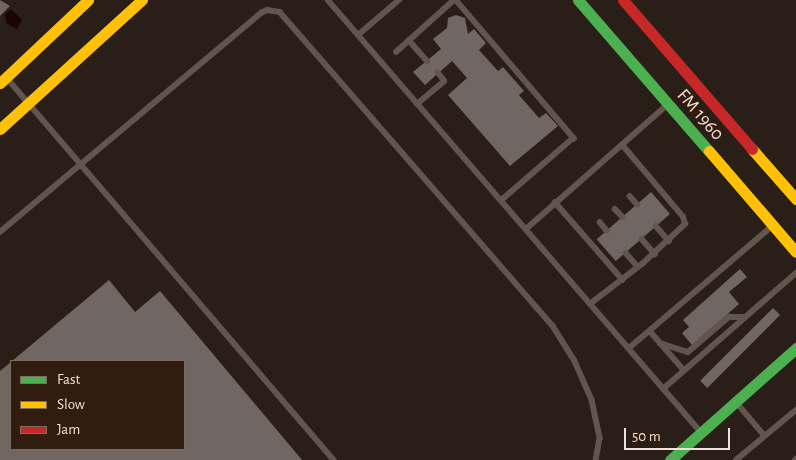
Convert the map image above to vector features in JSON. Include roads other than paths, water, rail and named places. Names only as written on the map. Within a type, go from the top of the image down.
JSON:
[{"type":"main road","points":[[3,80],[88,0]]},
{"type":"main road","points":[[0,129],[142,0]]},
{"type":"main road","name":"FM 1960","points":[[578,0],[796,252]]},
{"type":"main road","name":"FM 1960","points":[[622,0],[796,199]]},
{"type":"main road","points":[[670,460],[796,348]]},
{"type":"lane","points":[[328,0],[701,433]]},
{"type":"lane","points":[[358,35],[399,0]]},
{"type":"lane","points":[[396,52],[455,0],[574,138],[501,201]]},
{"type":"lane","points":[[0,232],[261,13],[267,10],[280,12],[553,326],[574,359],[592,400],[600,438],[596,460]]},
{"type":"lane","points":[[408,40],[426,61]]},
{"type":"lane","points":[[417,104],[444,81],[438,73]]},
{"type":"lane","points":[[3,80],[29,103],[334,460]]},
{"type":"lane","points":[[526,229],[668,104]]},
{"type":"lane","points":[[590,304],[623,280],[684,229],[683,217],[622,145]]},
{"type":"lane","points":[[630,196],[637,204]]},
{"type":"lane","points":[[555,202],[623,280]]},
{"type":"lane","points":[[615,209],[623,217]]},
{"type":"lane","points":[[600,222],[607,231]]},
{"type":"lane","points":[[629,348],[773,225]]},
{"type":"lane","points":[[656,226],[670,241]]},
{"type":"lane","points":[[642,239],[655,254]]},
{"type":"lane","points":[[626,253],[638,268]]},
{"type":"lane","points":[[663,389],[683,369],[796,272]]},
{"type":"lane","points":[[660,343],[688,352],[729,318],[745,316]]},
{"type":"lane","points":[[650,331],[683,369]]},
{"type":"lane","points":[[737,402],[765,436]]},
{"type":"lane","points":[[736,460],[796,410]]},
{"type":"lane","points":[[743,454],[748,460]]}]
